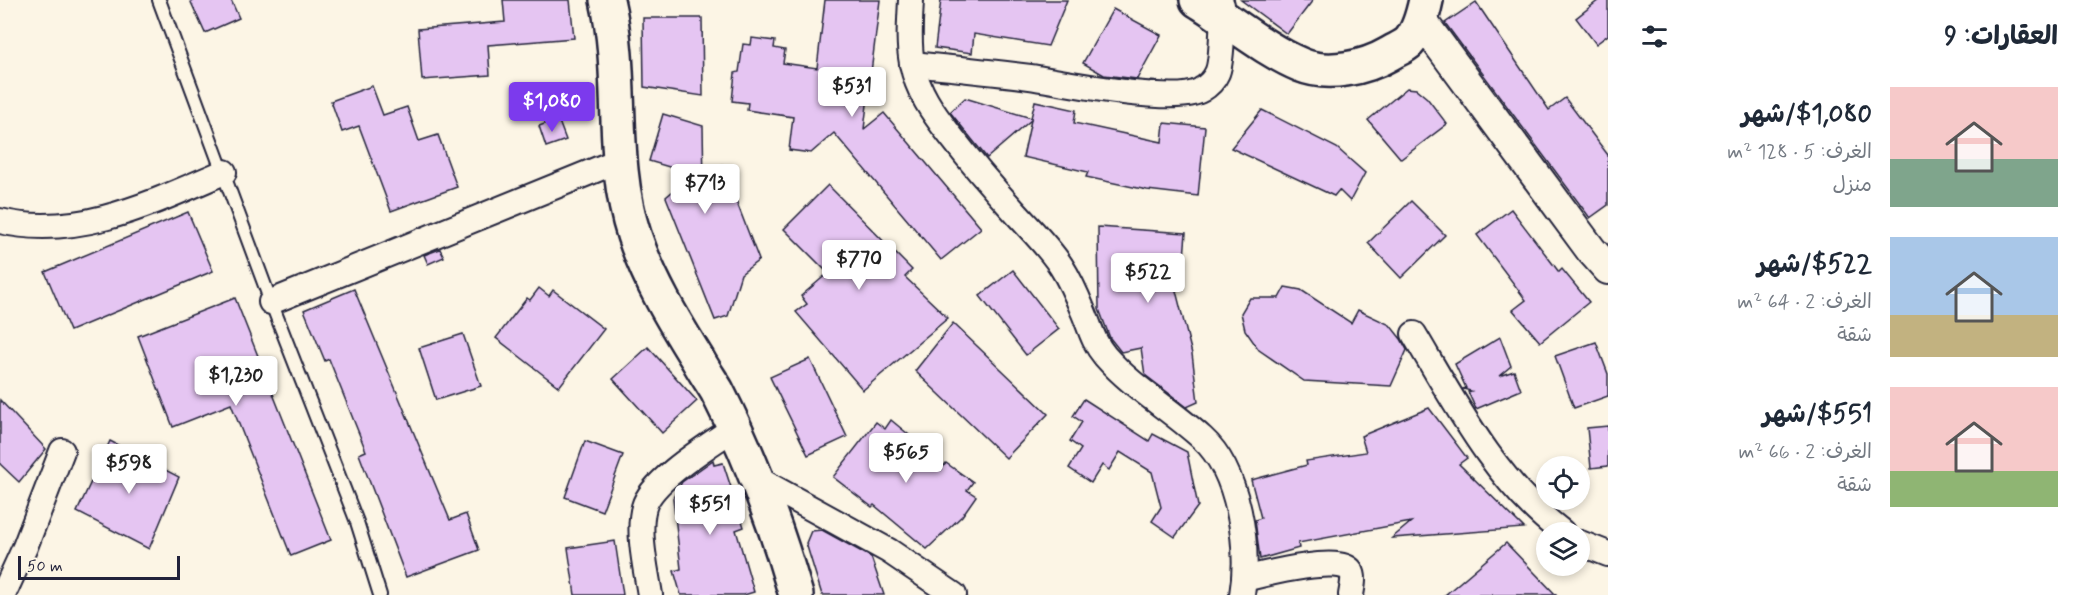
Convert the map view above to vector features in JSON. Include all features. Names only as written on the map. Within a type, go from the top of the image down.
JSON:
[{"type":"main road","points":[[608,0],[613,23],[620,160],[633,231],[642,260],[670,314],[716,389],[734,428],[756,478],[796,595]]},
{"type":"main road","points":[[1214,5],[1279,54],[1303,66],[1321,70],[1353,68],[1382,58],[1408,42],[1423,10]]},
{"type":"street","points":[[911,0],[909,26],[912,64],[918,86],[929,108],[958,146],[1061,267],[1084,312],[1089,332],[1100,350],[1134,385],[1202,438],[1225,468],[1234,495],[1241,530],[1243,587],[1307,567],[1333,565],[1344,566],[1352,571],[1351,595]]},
{"type":"street","points":[[912,64],[1031,77],[1141,94],[1190,95],[1210,83],[1218,72],[1214,5]]},
{"type":"street","points":[[1423,10],[1591,250],[1608,269]]},
{"type":"street","points":[[271,302],[620,160]]},
{"type":"street","points":[[0,221],[15,225],[71,226],[102,219],[224,172]]},
{"type":"street","points":[[1414,334],[1454,401],[1501,469],[1523,497],[1548,522]]},
{"type":"street","points":[[650,595],[642,523],[644,505],[663,480],[734,428]]},
{"type":"street","points":[[3,595],[26,547],[62,451]]},
{"type":"street","points":[[756,478],[890,551],[954,595]]},
{"type":"street","points":[[1590,547],[1608,554]]},
{"type":"lane","points":[[159,0],[271,302],[357,522],[380,595]]},
{"type":"building","points":[[190,0],[231,0],[239,18],[205,33]]},
{"type":"building","points":[[503,0],[570,0],[574,38],[488,45],[490,75],[422,80],[418,29],[505,22]]},
{"type":"building","points":[[825,0],[880,0],[864,129],[884,113],[981,228],[941,260],[834,133],[811,153],[789,150],[793,117],[747,110],[748,103],[732,101],[735,73],[739,72],[743,44],[751,45],[752,38],[775,41],[774,48],[785,50],[783,63],[817,68]]},
{"type":"building","points":[[941,0],[1067,0],[1048,46],[974,34],[972,53],[935,48]]},
{"type":"building","points":[[1241,0],[1313,0],[1287,34]]},
{"type":"building","points":[[1599,0],[1608,0],[1608,35],[1596,44],[1576,18]]},
{"type":"building","points":[[1476,2],[1549,110],[1565,98],[1608,155],[1608,205],[1590,218],[1445,23]]},
{"type":"building","points":[[1113,9],[1161,35],[1137,79],[1104,75],[1083,63]]},
{"type":"building","points":[[643,18],[702,18],[703,96],[644,87]]},
{"type":"building","points":[[372,86],[383,115],[407,107],[419,141],[438,135],[457,187],[391,211],[359,126],[342,132],[331,101]]},
{"type":"building","points":[[1407,88],[1416,89],[1427,98],[1447,124],[1401,159],[1368,120]]},
{"type":"building","points":[[965,98],[1031,118],[1035,101],[1076,110],[1074,123],[1162,142],[1164,123],[1205,127],[1198,196],[1147,190],[1086,177],[1088,172],[1023,157],[1031,120],[987,158],[950,112]]},
{"type":"building","points":[[1262,110],[1337,148],[1365,173],[1350,201],[1339,190],[1334,196],[1231,148]]},
{"type":"building","points":[[663,114],[703,126],[704,187],[719,188],[722,164],[759,260],[741,274],[728,316],[715,320],[666,197],[693,174],[649,161]]},
{"type":"building","points":[[558,119],[566,140],[546,147],[539,126]]},
{"type":"building","points":[[828,185],[912,270],[905,277],[948,318],[863,390],[796,312],[807,304],[801,296],[828,273],[784,229]]},
{"type":"building","points":[[1411,201],[1445,235],[1401,278],[1368,243]]},
{"type":"building","points":[[1511,209],[1559,272],[1562,269],[1589,302],[1540,342],[1513,310],[1526,300],[1477,235]]},
{"type":"building","points":[[188,212],[213,271],[70,331],[45,272]]},
{"type":"building","points":[[1098,227],[1186,233],[1182,282],[1174,283],[1192,354],[1198,402],[1187,407],[1145,375],[1141,348],[1121,352],[1110,338],[1099,309]]},
{"type":"building","points":[[440,249],[444,257],[428,264],[424,255]]},
{"type":"building","points":[[1013,270],[1059,329],[1026,355],[980,296]]},
{"type":"building","points":[[1285,287],[1301,290],[1351,323],[1358,310],[1390,325],[1407,350],[1391,386],[1304,381],[1259,350],[1245,330],[1241,313],[1250,298],[1279,298]]},
{"type":"building","points":[[539,288],[549,296],[553,290],[604,329],[559,387],[496,338],[527,298],[530,300]]},
{"type":"building","points":[[354,289],[450,520],[466,514],[479,550],[406,577],[359,454],[366,451],[329,359],[325,361],[304,310]]},
{"type":"building","points":[[235,298],[331,540],[291,556],[231,404],[173,427],[138,336]]},
{"type":"building","points":[[953,323],[1048,414],[1006,458],[915,371]]},
{"type":"building","points":[[463,334],[481,386],[436,400],[419,348]]},
{"type":"building","points":[[1500,337],[1511,366],[1499,376],[1514,371],[1521,390],[1476,409],[1468,392],[1471,391],[1463,389],[1466,388],[1455,364]]},
{"type":"building","points":[[1596,342],[1608,374],[1608,396],[1574,408],[1555,356]]},
{"type":"building","points":[[648,347],[697,401],[662,433],[613,379]]},
{"type":"building","points":[[810,359],[847,437],[808,455],[770,377]]},
{"type":"building","points":[[1084,399],[1149,441],[1153,434],[1187,452],[1198,506],[1175,537],[1152,521],[1161,507],[1152,472],[1120,452],[1109,470],[1102,465],[1091,483],[1069,468],[1081,449],[1070,441],[1082,422],[1073,416]]},
{"type":"building","points":[[0,400],[46,449],[19,482],[0,464]]},
{"type":"building","points":[[1429,408],[1467,458],[1459,464],[1524,528],[1392,538],[1411,522],[1298,543],[1299,548],[1260,559],[1255,520],[1261,518],[1251,480],[1307,465],[1306,461],[1366,452],[1361,436]]},
{"type":"building","points":[[891,420],[914,439],[907,448],[941,470],[946,463],[973,482],[967,490],[976,496],[962,516],[927,549],[874,505],[872,507],[833,477],[876,422],[885,429]]},
{"type":"building","points":[[1608,426],[1608,466],[1591,468],[1587,428]]},
{"type":"building","points":[[110,441],[179,477],[149,549],[77,512]]},
{"type":"building","points":[[585,441],[623,455],[602,511],[565,497]]},
{"type":"building","points":[[713,460],[714,465],[723,463],[744,527],[736,530],[754,592],[744,595],[681,595],[674,571],[681,569],[673,498],[682,482]]},
{"type":"building","points":[[822,530],[871,557],[884,595],[822,595],[806,543],[811,531]]},
{"type":"building","points":[[615,541],[623,595],[575,595],[568,548]]},
{"type":"building","points":[[1506,543],[1556,595],[1445,595]]}]
